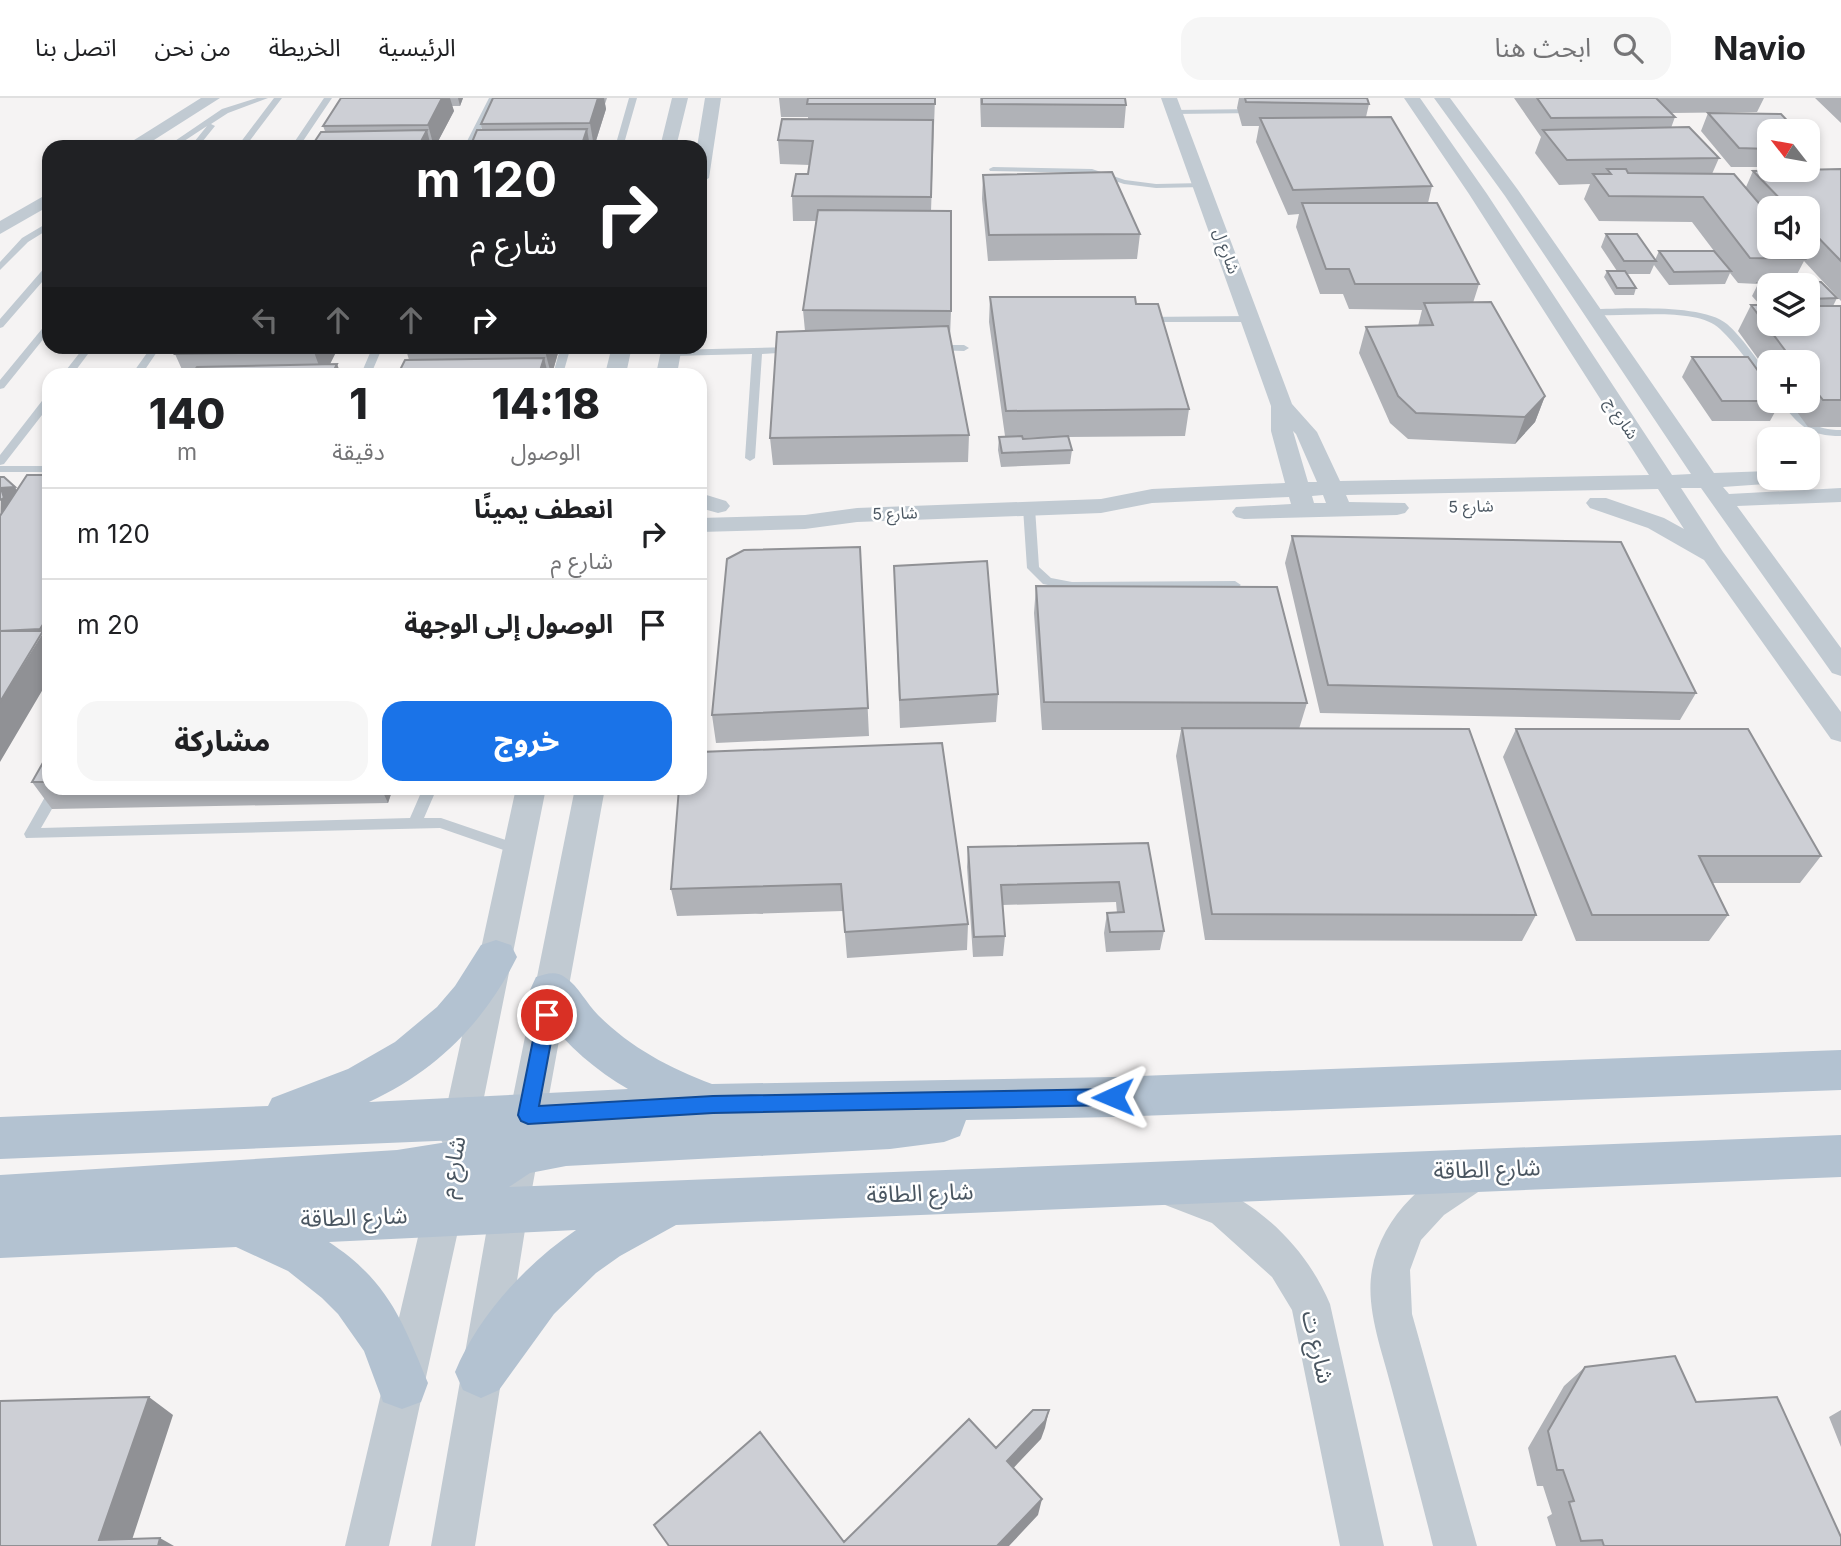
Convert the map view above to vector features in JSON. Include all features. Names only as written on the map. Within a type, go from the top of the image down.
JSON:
[{"type":"main road","points":[[232,1129],[339,1096],[390,1070],[434,1037],[469,1000],[496,957]]},
{"type":"main road","points":[[551,990],[590,1038],[616,1059],[645,1077],[713,1104]]},
{"type":"main road","points":[[0,1197],[397,1172],[453,1166],[501,1142],[524,1135],[713,1104],[1113,1097],[1841,1070]]},
{"type":"main road","points":[[0,1138],[462,1119],[566,1145],[890,1128],[1113,1097]]},
{"type":"main road","points":[[443,1214],[524,1135]]},
{"type":"main road","name":"شارع الطاقة","points":[[0,1234],[675,1202],[1841,1156]]},
{"type":"main road","points":[[481,1372],[511,1325],[546,1284],[586,1249],[629,1222],[675,1202]]},
{"type":"main road","points":[[230,1222],[276,1238],[318,1261],[354,1293],[382,1334],[402,1383]]},
{"type":"street","points":[[143,140],[212,98]]},
{"type":"street","points":[[680,98],[684,140]]},
{"type":"street","points":[[685,140],[713,98]]},
{"type":"street","name":"شارع ج","points":[[1412,98],[1478,194],[1630,432],[1714,557],[1839,726]]},
{"type":"street","name":"شارع ج","points":[[1442,98],[1512,194],[1714,490],[1841,667]]},
{"type":"street","name":"شارع ل","points":[[1172,105],[1282,406],[1282,431],[1301,500]]},
{"type":"street","points":[[1478,194],[1512,194]]},
{"type":"street","points":[[0,229],[42,202]]},
{"type":"street","points":[[1552,312],[1591,312]]},
{"type":"street","name":"شارع ل","points":[[1282,406],[1306,432],[1336,499]]},
{"type":"street","points":[[1630,432],[1619,460],[1597,493],[1714,557]]},
{"type":"street","points":[[1679,439],[1724,462],[1757,473]]},
{"type":"street","points":[[1237,492],[1271,474],[1281,462],[1286,449]]},
{"type":"street","points":[[1318,459],[1358,479],[1407,488]]},
{"type":"street","name":"شارع 5","points":[[1714,490],[1757,480]]},
{"type":"street","name":"شارع 5","points":[[1820,483],[1841,480]]},
{"type":"street","name":"شارع 5","points":[[1336,499],[1407,488],[1597,493]]},
{"type":"street","name":"شارع 5","points":[[1101,506],[1157,514],[1301,500],[1757,489]]},
{"type":"street","points":[[1770,567],[1765,535],[1766,521],[1787,490]]},
{"type":"street","name":"شارع 5","points":[[1803,490],[1841,495]]},
{"type":"street","name":"شارع 5","points":[[707,515],[804,522],[857,515],[1101,506],[1152,495],[1237,492],[1301,500]]},
{"type":"street","name":"شارع م","points":[[367,1546],[402,1383],[443,1214],[530,795]]},
{"type":"street","points":[[453,1546],[509,1211],[589,795]]},
{"type":"street","points":[[1455,1546],[1392,1314],[1391,1270],[1406,1229],[1431,1203],[1481,1169]]},
{"type":"street","name":"شارع ت","points":[[1155,1184],[1224,1210],[1255,1234],[1286,1265],[1310,1304],[1362,1546]]},
{"type":"lane","points":[[181,140],[221,114],[264,98]]},
{"type":"lane","points":[[246,140],[278,98]]},
{"type":"lane","points":[[300,140],[328,98]]},
{"type":"lane","points":[[471,140],[492,98]]},
{"type":"lane","points":[[622,140],[633,98]]},
{"type":"lane","points":[[1172,105],[1259,111],[1275,108],[1282,98]]},
{"type":"lane","points":[[200,140],[221,114]]},
{"type":"lane","points":[[993,169],[1092,171],[1124,182],[1156,186],[1203,185]]},
{"type":"lane","points":[[0,267],[25,240],[42,229]]},
{"type":"lane","points":[[0,325],[42,276]]},
{"type":"lane","points":[[1591,312],[1685,314],[1712,320],[1722,325],[1757,367]]},
{"type":"lane","points":[[1132,320],[1251,319]]},
{"type":"lane","points":[[0,387],[42,335]]},
{"type":"lane","points":[[923,348],[964,348]]},
{"type":"lane","points":[[670,358],[798,350]]},
{"type":"lane","points":[[750,458],[757,351]]},
{"type":"lane","points":[[73,368],[84,354]]},
{"type":"lane","points":[[0,462],[42,408]]},
{"type":"lane","points":[[1795,413],[1807,428],[1826,433],[1841,433]]},
{"type":"lane","points":[[0,469],[42,469]]},
{"type":"lane","points":[[1029,509],[1032,568],[1047,581],[1072,586],[1235,586]]},
{"type":"lane","points":[[53,795],[31,834],[441,822],[518,850]]},
{"type":"lane","points":[[415,823],[427,795]]},
{"type":"building","points":[[341,98],[442,98],[428,125],[323,126]]},
{"type":"building","points":[[493,98],[598,98],[590,123],[481,124]]},
{"type":"building","points":[[808,98],[935,98],[935,104],[807,104]]},
{"type":"building","points":[[982,98],[1125,98],[1126,105],[982,104]]},
{"type":"building","points":[[1245,98],[1367,98],[1369,104],[1246,102]]},
{"type":"building","points":[[1537,98],[1656,98],[1675,117],[1551,118]]},
{"type":"building","points":[[1708,113],[1781,114],[1786,119],[1757,119],[1757,149],[1739,148]]},
{"type":"building","points":[[1391,117],[1432,186],[1293,190],[1260,118]]},
{"type":"building","points":[[782,119],[933,120],[931,197],[792,196],[796,174],[808,174],[813,141],[778,140]]},
{"type":"building","points":[[1689,127],[1719,158],[1567,160],[1543,130]]},
{"type":"building","points":[[587,129],[583,140],[473,140],[477,130]]},
{"type":"building","points":[[427,130],[422,140],[316,140],[321,132]]},
{"type":"building","points":[[1607,169],[1626,169],[1628,173],[1734,174],[1757,201],[1757,258],[1750,258],[1703,197],[1609,196],[1593,174],[1611,174]]},
{"type":"building","points":[[1820,169],[1841,169],[1841,261],[1820,239],[1820,196],[1777,196],[1764,182],[1820,182]]},
{"type":"building","points":[[1112,172],[1140,234],[989,235],[983,175]]},
{"type":"building","points":[[1302,203],[1437,203],[1479,284],[1355,284],[1349,269],[1326,269]]},
{"type":"building","points":[[818,210],[951,211],[951,311],[803,310]]},
{"type":"building","points":[[1606,234],[1637,234],[1656,261],[1624,261]]},
{"type":"building","points":[[1659,251],[1714,251],[1731,271],[1674,272]]},
{"type":"building","points":[[1607,271],[1625,271],[1636,288],[1617,288]]},
{"type":"building","points":[[1821,282],[1837,298],[1820,299]]},
{"type":"building","points":[[990,297],[1135,297],[1136,304],[1158,304],[1189,409],[1006,411]]},
{"type":"building","points":[[1491,302],[1545,396],[1525,417],[1416,413],[1398,396],[1366,327],[1433,325],[1424,303]]},
{"type":"building","points":[[1820,306],[1841,306],[1841,400],[1823,400],[1820,396],[1820,350],[1785,350],[1774,336],[1820,336]]},
{"type":"building","points":[[948,326],[969,435],[770,438],[777,332]]},
{"type":"building","points":[[1692,357],[1748,357],[1757,369],[1757,401],[1722,401]]},
{"type":"building","points":[[544,358],[541,368],[401,368],[405,360]]},
{"type":"building","points":[[337,364],[335,368],[197,367]]},
{"type":"building","points":[[1022,436],[1023,439],[1068,436],[1072,450],[1002,453],[999,437]]},
{"type":"building","points":[[27,475],[42,475],[40,629],[0,631],[0,516]]},
{"type":"building","points":[[0,477],[4,477],[15,487],[1,488],[4,498],[0,500]]},
{"type":"building","points":[[1292,536],[1621,542],[1696,693],[1328,685]]},
{"type":"building","points":[[860,547],[868,708],[712,715],[727,559],[744,550]]},
{"type":"building","points":[[987,561],[998,694],[900,700],[894,566]]},
{"type":"building","points":[[1036,586],[1277,587],[1307,703],[1044,702]]},
{"type":"building","points":[[0,631],[42,631],[42,633],[0,702]]},
{"type":"building","points":[[1182,728],[1469,729],[1536,915],[1212,914]]},
{"type":"building","points":[[1516,729],[1748,729],[1821,856],[1699,856],[1728,915],[1592,915]]},
{"type":"building","points":[[942,743],[968,924],[845,932],[841,884],[671,889],[678,795],[707,795],[707,752]]},
{"type":"building","points":[[42,764],[42,782],[32,782]]},
{"type":"building","points":[[1148,843],[1164,931],[1110,932],[1107,913],[1124,912],[1119,882],[1001,885],[1005,936],[974,937],[968,847]]},
{"type":"building","points":[[1675,1356],[1696,1402],[1777,1397],[1841,1537],[1841,1546],[1604,1546],[1602,1540],[1581,1541],[1569,1502],[1574,1501],[1563,1470],[1557,1470],[1548,1431],[1585,1367]]},
{"type":"building","points":[[149,1397],[99,1540],[160,1538],[158,1546],[0,1546],[0,1401]]},
{"type":"building","points":[[1033,1410],[1049,1410],[1045,1421],[1007,1461],[1042,1499],[997,1546],[669,1546],[654,1525],[760,1432],[844,1542],[969,1419],[996,1448]]},
{"type":"route","points":[[547,1015],[528,1115],[713,1104],[1113,1097]]}]
